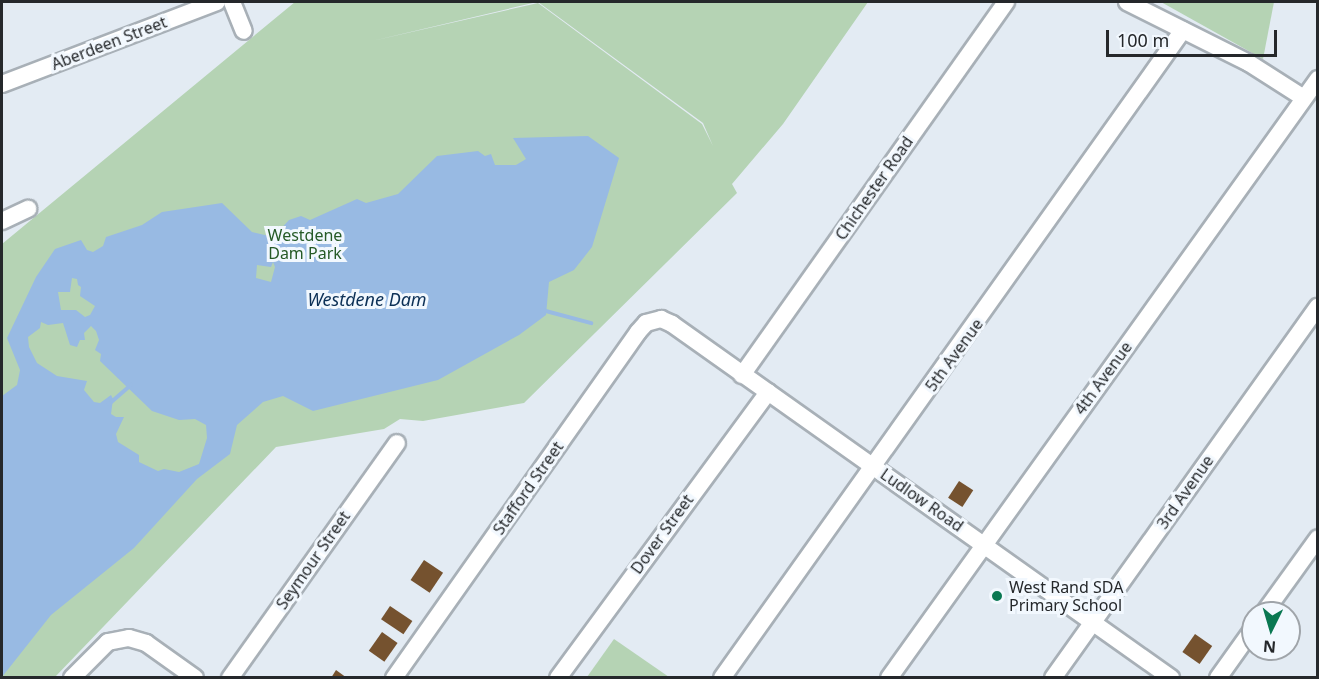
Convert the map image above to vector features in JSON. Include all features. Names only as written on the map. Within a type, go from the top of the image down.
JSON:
[{"type":"street","name":"Aberdeen Street","points":[[2,84],[217,2]]},
{"type":"street","points":[[232,2],[244,31]]},
{"type":"street","name":"Chichester Road","points":[[742,375],[1006,2]]},
{"type":"street","points":[[1127,2],[1249,63],[1312,89]]},
{"type":"street","name":"5th Avenue","points":[[722,678],[1183,30]]},
{"type":"street","name":"4th Avenue","points":[[889,678],[1312,89]]},
{"type":"street","points":[[2,221],[28,209]]},
{"type":"street","name":"3rd Avenue","points":[[1053,678],[1317,307]]},
{"type":"street","name":"Stafford Street","points":[[394,678],[646,323],[661,319],[672,324]]},
{"type":"street","name":"Ludlow Road","points":[[672,324],[1171,678]]},
{"type":"street","name":"Dover Street","points":[[558,678],[768,392]]},
{"type":"street","name":"Seymour Street","points":[[230,678],[397,443]]},
{"type":"street","points":[[1272,601],[1317,538]]},
{"type":"street","points":[[72,678],[108,642],[129,638],[146,643],[195,678]]},
{"type":"street","points":[[1218,678],[1241,646]]},
{"type":"green space","name":"Westdene Dam Park","points":[[295,2],[537,2],[372,41],[538,3],[702,124],[713,146],[703,123],[538,2],[868,2],[783,124],[732,184],[737,193],[524,403],[423,421],[400,419],[384,429],[276,447],[55,677],[2,678],[2,244]]},
{"type":"green space","points":[[1161,2],[1274,2],[1263,59]]},
{"type":"green space","points":[[614,639],[669,677],[587,677]]},
{"type":"water","name":"Westdene Dam","points":[[588,136],[619,158],[592,247],[574,270],[549,282],[546,315],[519,335],[438,380],[313,411],[283,396],[263,402],[237,425],[230,454],[197,479],[134,548],[51,615],[2,677],[2,396],[17,385],[20,370],[7,338],[36,277],[55,249],[81,240],[87,250],[93,252],[103,246],[106,237],[142,225],[162,212],[222,203],[252,232],[269,236],[276,234],[289,220],[301,216],[310,220],[357,199],[366,203],[398,194],[437,156],[478,151],[485,156],[491,154],[495,165],[516,165],[526,159],[513,138]],"holes":[[[273,262],[275,267],[271,282],[256,278],[257,265],[271,267]],[[72,278],[77,279],[81,287],[80,296],[95,306],[90,315],[85,317],[76,310],[61,310],[58,292],[70,292]],[[41,322],[48,325],[63,323],[70,345],[77,347],[80,340],[85,340],[84,333],[91,326],[96,331],[99,340],[95,350],[101,354],[100,361],[152,411],[179,420],[195,419],[206,425],[207,438],[199,464],[179,472],[164,469],[158,471],[139,462],[139,455],[118,442],[116,434],[124,417],[111,414],[113,399],[111,395],[100,403],[94,402],[84,390],[87,381],[57,376],[37,363],[29,347],[28,337],[40,328]]]},
{"type":"building","points":[[959,481],[973,490],[962,507],[948,498]]},
{"type":"building","points":[[424,560],[443,573],[430,593],[411,580]]},
{"type":"building","points":[[390,606],[412,621],[403,634],[381,619]]},
{"type":"building","points":[[382,632],[398,643],[384,662],[369,651]]},
{"type":"building","points":[[1195,634],[1212,646],[1200,664],[1182,652]]},
{"type":"building","points":[[336,670],[347,678],[331,678]]},
{"type":"waterway","points":[[542,310],[591,323]]},
{"type":"waterway","points":[[109,404],[131,385]]},
{"type":"place","name":"West Rand SDA Primary School","points":[[997,596]]}]
